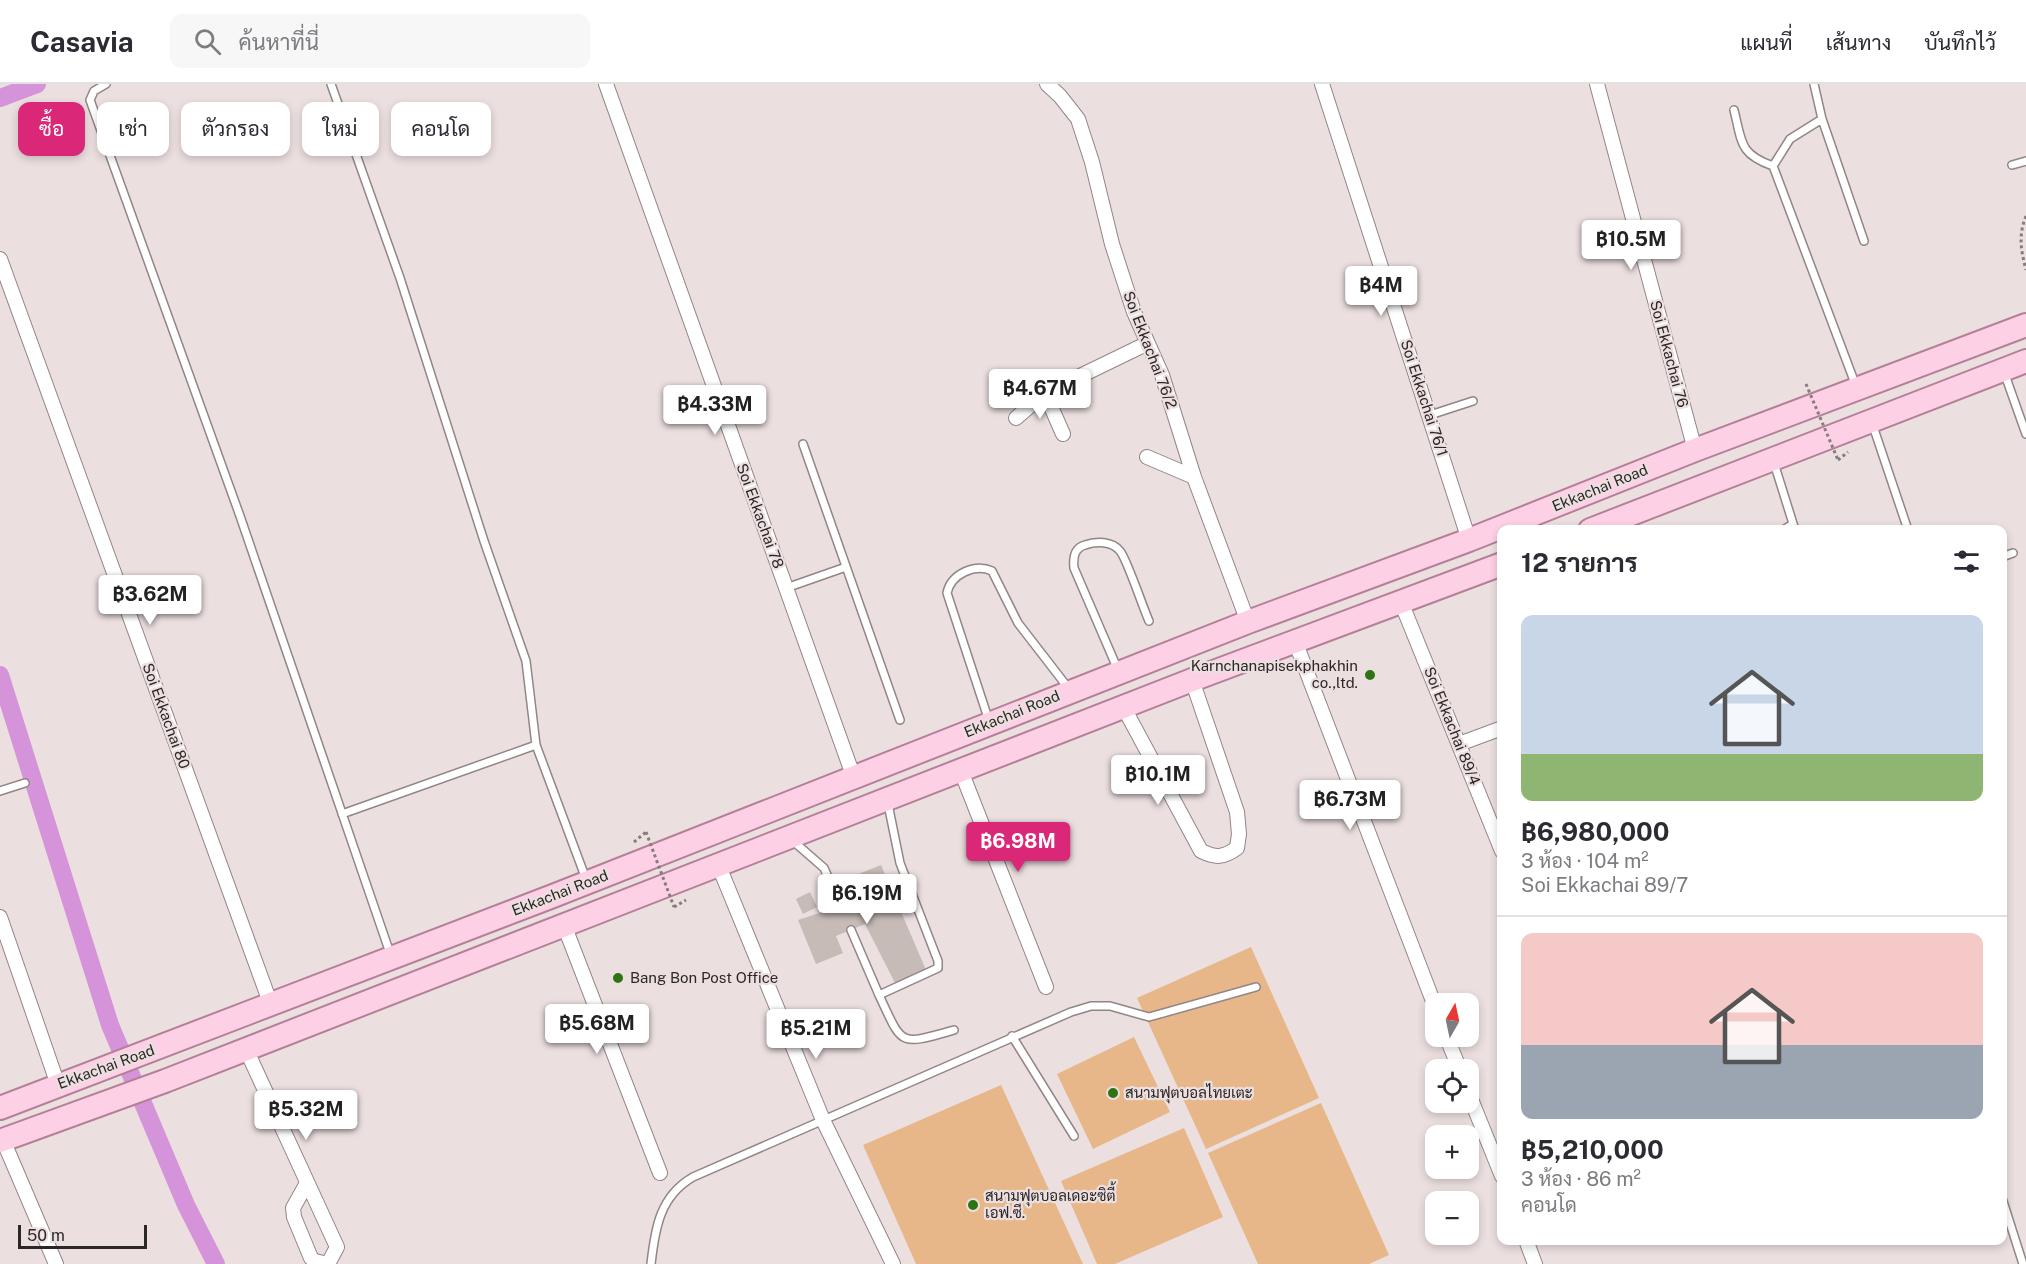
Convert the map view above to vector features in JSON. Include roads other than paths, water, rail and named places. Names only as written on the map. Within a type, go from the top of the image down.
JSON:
[{"type":"main road","name":"Ekkachai Road","points":[[1507,525],[1695,450],[2026,325]]},
{"type":"main road","points":[[1603,525],[2026,361]]},
{"type":"main road","name":"Ekkachai Road","points":[[0,1108],[548,898],[1248,622],[1497,529]]},
{"type":"main road","name":"Ekkachai Road","points":[[1,1141],[165,1081],[1192,680],[1497,566]]},
{"type":"main road","points":[[591,881],[592,898],[599,905],[609,907]]},
{"type":"main road","points":[[548,898],[562,908],[564,925]]},
{"type":"street","name":"Soi Ekkachai 78","points":[[606,84],[854,778]]},
{"type":"street","name":"Soi Ekkachai 76/2","points":[[1047,84],[1078,119],[1092,162],[1112,244],[1146,344],[1162,375],[1194,477],[1248,622]]},
{"type":"street","name":"Soi Ekkachai 76/1","points":[[1322,84],[1469,540]]},
{"type":"street","name":"Soi Ekkachai 76","points":[[1597,84],[1695,450]]},
{"type":"street","name":"Soi Ekkachai 80","points":[[0,259],[271,1005]]},
{"type":"street","points":[[1016,418],[1045,393],[1146,344]]},
{"type":"street","points":[[1045,393],[1063,434]]},
{"type":"street","points":[[1147,457],[1194,477]]},
{"type":"street","name":"Soi Ekkachai 89/4","points":[[1401,602],[1497,838]]},
{"type":"street","points":[[1295,641],[1430,993]]},
{"type":"street","points":[[1124,708],[1201,851],[1214,857],[1224,856],[1237,848],[1238,812],[1192,680]]},
{"type":"street","points":[[1460,744],[1497,730]]},
{"type":"street","points":[[962,771],[1046,987]]},
{"type":"street","points":[[718,864],[823,1120],[893,1264]]},
{"type":"street","points":[[0,917],[58,1085]]},
{"type":"street","points":[[564,925],[660,1173]]},
{"type":"street","points":[[246,1049],[337,1248],[328,1264],[315,1262],[296,1226],[293,1208],[307,1183]]},
{"type":"street","points":[[1476,1113],[1497,1164]]},
{"type":"street","points":[[1,1141],[56,1264]]},
{"type":"street","points":[[1528,1245],[1535,1264]]},
{"type":"lane","points":[[106,84],[94,91],[90,100],[240,516],[392,958]]},
{"type":"lane","points":[[331,84],[400,278],[480,530],[526,661],[536,745],[591,881]]},
{"type":"lane","points":[[1814,84],[1822,119],[1864,240]]},
{"type":"lane","points":[[1734,110],[1742,145],[1753,159],[1773,166]]},
{"type":"lane","points":[[1773,166],[1790,139],[1822,119]]},
{"type":"lane","points":[[2012,165],[2026,161]]},
{"type":"lane","points":[[1773,166],[1857,389]]},
{"type":"lane","points":[[2003,369],[2026,434]]},
{"type":"lane","points":[[1430,415],[1473,401]]},
{"type":"lane","points":[[1871,420],[1906,525]]},
{"type":"lane","points":[[803,444],[900,720]]},
{"type":"lane","points":[[1773,458],[1793,525]]},
{"type":"lane","points":[[1119,672],[1074,568],[1073,556],[1080,546],[1093,542],[1108,543],[1120,551],[1149,621]]},
{"type":"lane","points":[[2007,555],[2013,553]]},
{"type":"lane","points":[[786,588],[846,567]]},
{"type":"lane","points":[[990,723],[947,593],[949,584],[955,576],[984,567],[992,571],[1018,623],[1038,652],[1071,691]]},
{"type":"lane","points":[[342,814],[536,745]]},
{"type":"lane","points":[[0,790],[25,783]]},
{"type":"lane","points":[[879,994],[935,971],[938,964],[900,863],[887,798]]},
{"type":"lane","points":[[788,837],[812,855],[824,868],[840,904]]},
{"type":"lane","points":[[850,930],[899,1037],[907,1041],[916,1041],[954,1030]]},
{"type":"lane","points":[[651,1264],[655,1228],[667,1200],[678,1186],[1012,1036],[1091,1006],[1110,1006],[1149,1017],[1256,987]]},
{"type":"lane","points":[[1012,1036],[1074,1136]]},
{"type":"lane","points":[[2007,1214],[2023,1264]]},
{"type":"waterway","points":[[0,98],[37,84]]},
{"type":"waterway","points":[[0,675],[110,1025],[186,1205],[216,1264]]},
{"type":"place","name":"Karnchanapisekphakhin co.,ltd.","points":[[1370,675]]},
{"type":"place","name":"Bang Bon Post Office","points":[[618,978]]},
{"type":"place","name":"สนามฟุตบอลไทยเตะ","points":[[1113,1093]]},
{"type":"place","name":"สนามฟุตบอลเดอะซิตี้ เอฟ.ซี.","points":[[973,1205]]}]
